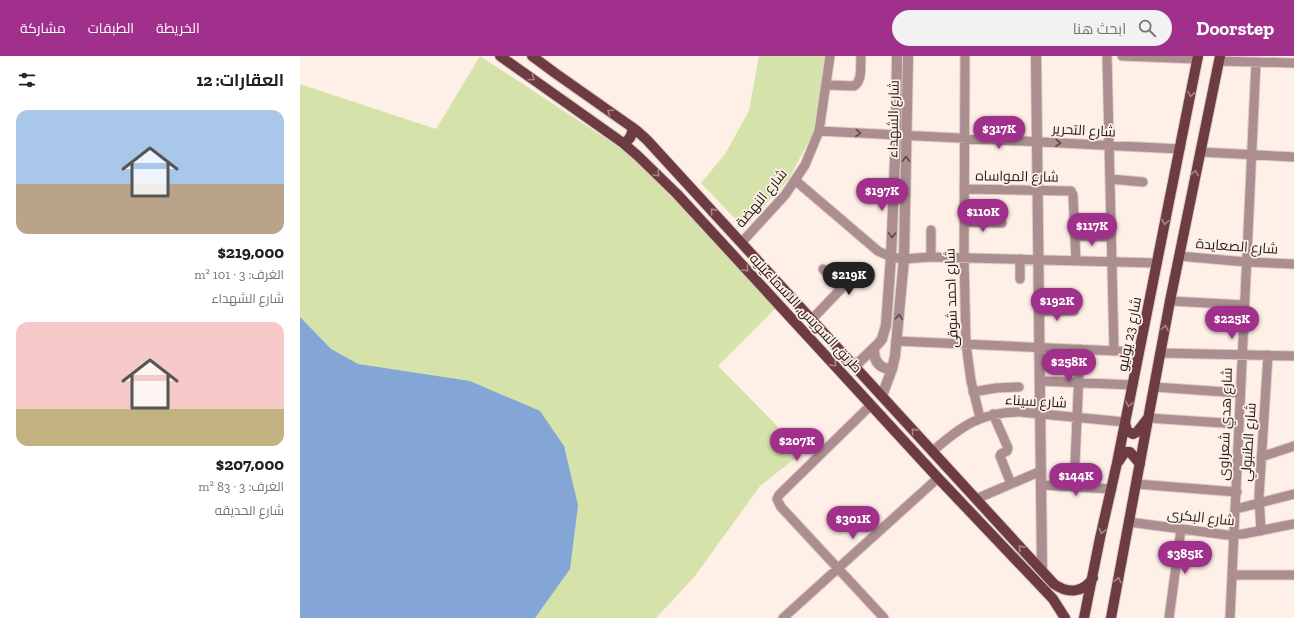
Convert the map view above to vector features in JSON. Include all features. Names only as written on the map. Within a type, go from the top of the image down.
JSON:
[{"type":"main road","name":"طريق السويس, الاسماعيليه","points":[[500,56],[623,143],[677,194],[938,478],[1053,599],[1064,618]]},
{"type":"main road","name":"طريق السويس, الاسماعيليه","points":[[532,56],[541,60],[632,127],[650,143],[1042,571],[1061,589]]},
{"type":"main road","name":"شارع 23 يوليو","points":[[1084,618],[1126,422],[1198,58]]},
{"type":"main road","points":[[1111,618],[1170,301],[1219,59]]},
{"type":"main road","points":[[623,143],[630,139],[633,131],[632,127]]},
{"type":"main road","points":[[638,156],[641,148],[650,143]]},
{"type":"main road","points":[[1126,422],[1127,431],[1133,434],[1137,432],[1148,418]]},
{"type":"main road","points":[[1117,463],[1122,454],[1127,451],[1132,453],[1140,464]]},
{"type":"main road","points":[[1053,599],[1058,597],[1061,589],[1067,591],[1078,590],[1085,587],[1093,578]]},
{"type":"street","name":"شارع النهضة","points":[[742,242],[785,195],[805,165],[819,131],[830,56]]},
{"type":"street","points":[[826,85],[856,85],[859,81],[861,56]]},
{"type":"street","name":"شارع الشهداء","points":[[882,396],[892,370],[904,259],[902,135],[897,56]]},
{"type":"street","name":"شارع الشهداء","points":[[855,366],[874,350],[882,338],[886,325],[908,56]]},
{"type":"street","name":"شارع احمد شوقى","points":[[965,56],[964,258],[966,344],[973,392],[980,418]]},
{"type":"street","points":[[1036,56],[1042,571]]},
{"type":"street","points":[[1107,56],[1114,351]]},
{"type":"street","points":[[1122,56],[1198,58]]},
{"type":"street","points":[[1219,59],[1294,63]]},
{"type":"street","name":"شارع هدي شعراوى","points":[[1230,618],[1256,62]]},
{"type":"street","name":"شارع التحرير","points":[[819,131],[1180,149]]},
{"type":"street","points":[[1200,152],[1294,157]]},
{"type":"street","points":[[796,180],[874,248],[891,257],[904,259],[931,257],[1157,263]]},
{"type":"street","points":[[1110,180],[1143,182]]},
{"type":"street","name":"شارع المواساه","points":[[964,189],[1069,191],[1072,193],[1076,261]]},
{"type":"street","points":[[964,222],[1002,223]]},
{"type":"street","points":[[931,230],[931,257]]},
{"type":"street","points":[[1074,236],[1111,237]]},
{"type":"street","name":"شارع الصعايدة","points":[[1179,256],[1246,262],[1294,264]]},
{"type":"street","points":[[1020,259],[1020,279]]},
{"type":"street","points":[[812,319],[841,289],[823,269]]},
{"type":"street","points":[[1170,301],[1244,305]]},
{"type":"street","points":[[1040,312],[1074,312]]},
{"type":"street","points":[[896,341],[1139,352]]},
{"type":"street","points":[[1074,487],[1080,349]]},
{"type":"street","points":[[874,350],[876,362],[880,366],[892,370]]},
{"type":"street","points":[[1160,353],[1294,356]]},
{"type":"street","name":"شارع الطنبولي","points":[[1261,531],[1258,503],[1268,355]]},
{"type":"street","points":[[1040,381],[1133,385]]},
{"type":"street","points":[[1154,386],[1240,393]]},
{"type":"street","points":[[973,392],[996,388],[1019,388]]},
{"type":"street","points":[[871,405],[779,495],[777,499],[781,507],[884,618]]},
{"type":"street","name":"شارع سيناء","points":[[933,451],[960,428],[980,418],[993,414],[1014,412],[1126,422]]},
{"type":"street","points":[[993,414],[1008,448],[1007,451],[1000,456],[1011,484]]},
{"type":"street","points":[[1148,418],[1239,424]]},
{"type":"street","points":[[1261,457],[1294,446]]},
{"type":"street","points":[[976,499],[1041,471]]},
{"type":"street","points":[[783,618],[938,478]]},
{"type":"street","points":[[1136,484],[1236,492]]},
{"type":"street","points":[[1041,485],[1112,489]]},
{"type":"street","points":[[1236,509],[1294,494]]},
{"type":"street","name":"شارع البكرى","points":[[1129,522],[1181,530],[1235,535],[1294,524]]},
{"type":"street","points":[[1169,618],[1181,530]]},
{"type":"street","points":[[1232,575],[1294,575]]},
{"type":"green space","points":[[480,56],[637,159],[776,308],[718,366],[803,452],[760,486],[695,576],[656,618],[300,618],[300,84],[436,129]]},
{"type":"green space","points":[[759,56],[825,56],[824,76],[816,128],[788,180],[744,228],[701,183],[725,154],[749,111]]},
{"type":"water","points":[[300,317],[331,349],[358,364],[470,381],[540,411],[564,446],[578,505],[570,569],[535,618],[300,618]]}]
